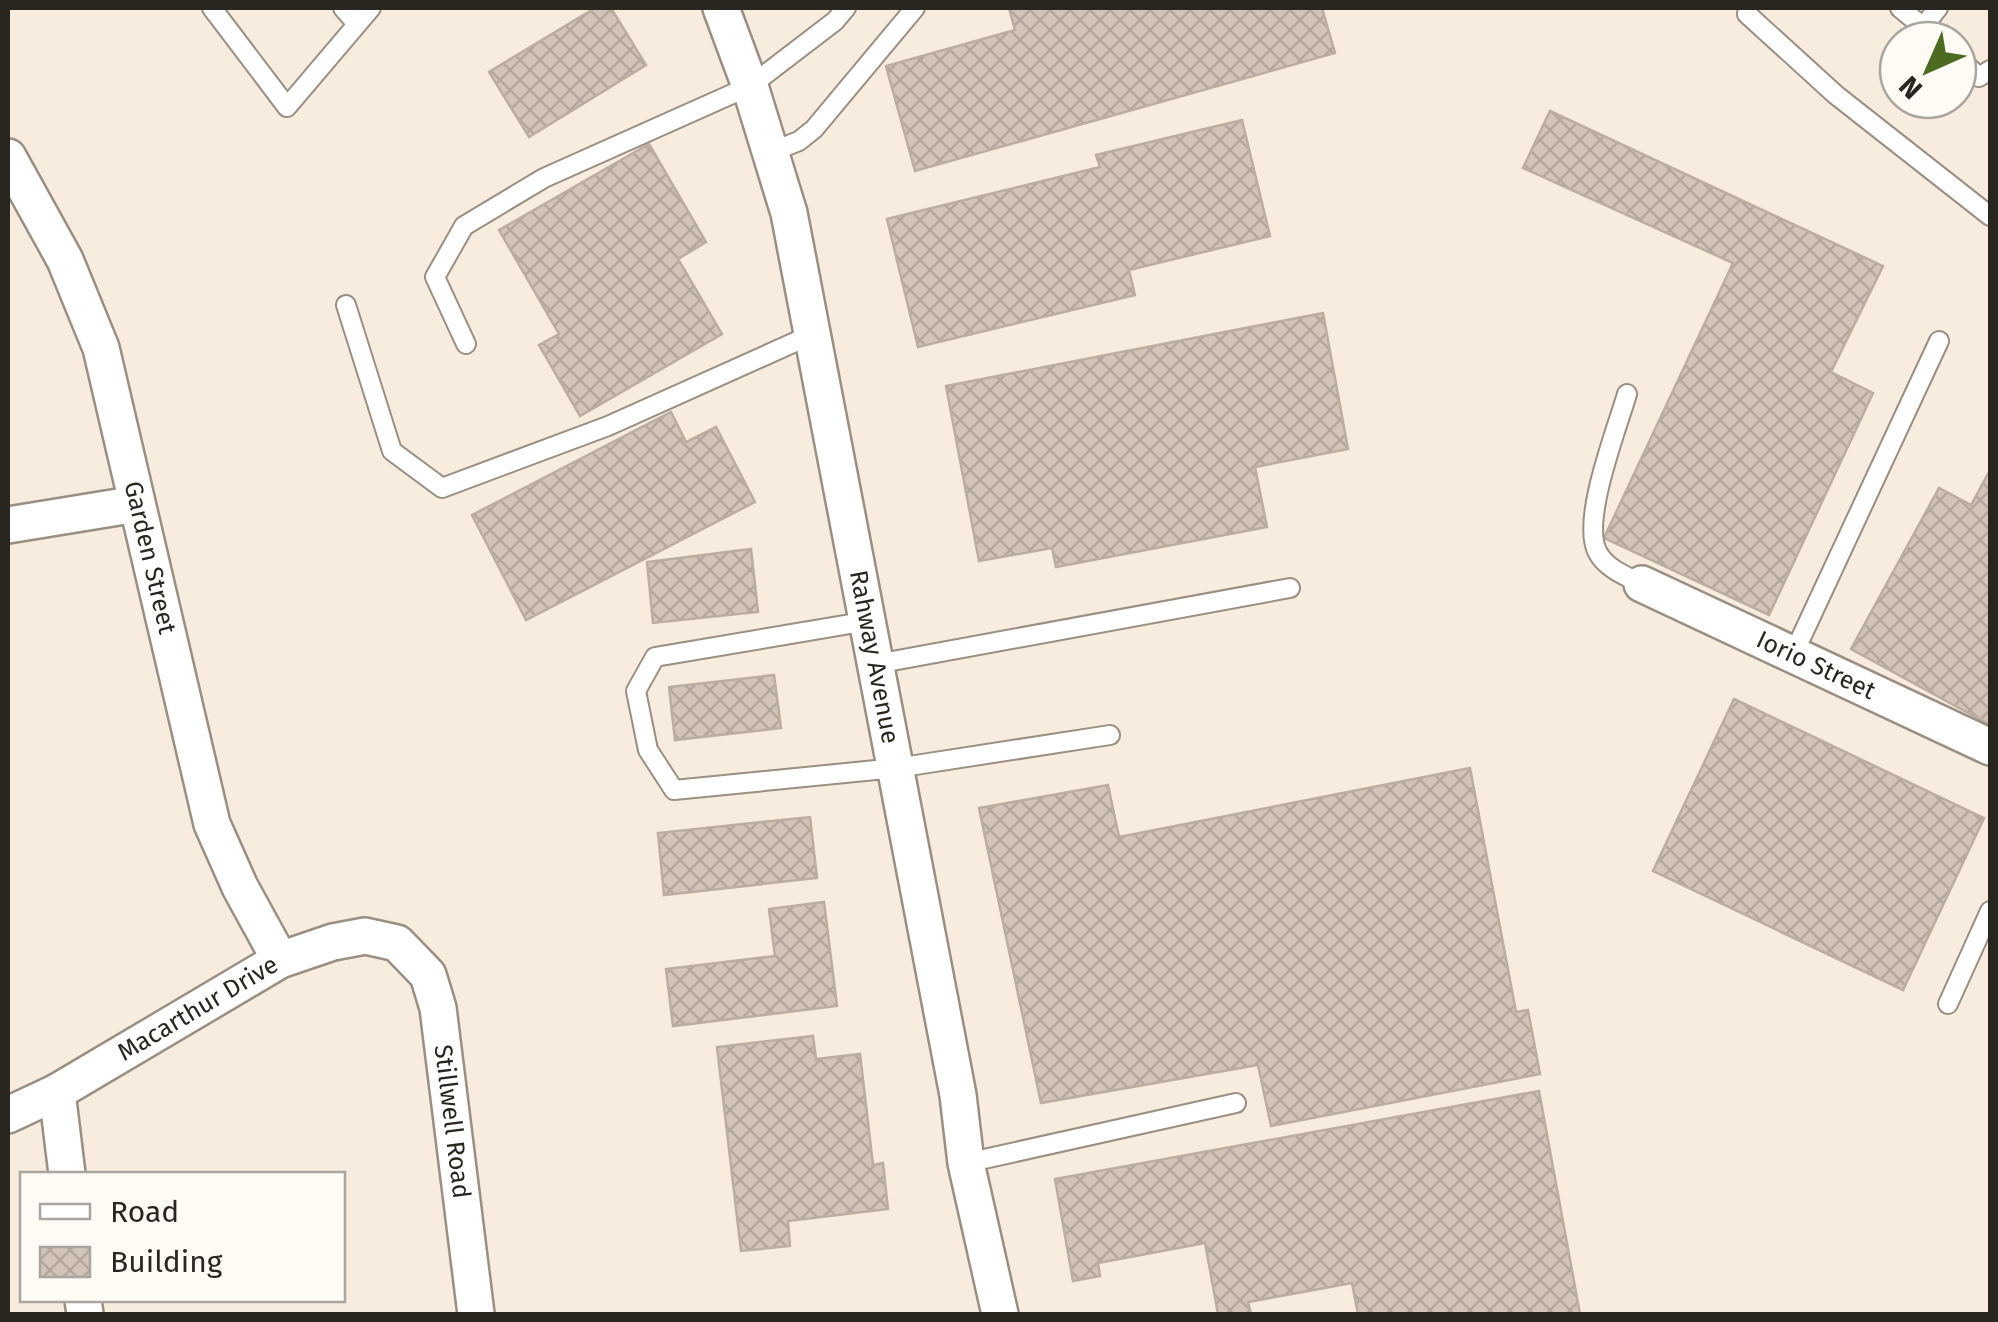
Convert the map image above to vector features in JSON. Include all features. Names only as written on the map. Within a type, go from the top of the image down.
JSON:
[{"type":"street","name":"Rahway Avenue","points":[[721,8],[789,212],[958,1095],[966,1164],[1000,1314]]},
{"type":"street","name":"Garden Street","points":[[8,157],[65,260],[102,348],[212,824],[280,960]]},
{"type":"street","points":[[8,526],[137,504]]},
{"type":"street","name":"Iorio Street","points":[[1642,584],[1990,747]]},
{"type":"street","name":"Macarthur Drive","points":[[8,1115],[57,1092],[280,960],[364,936],[397,942]]},
{"type":"street","name":"Stillwell Road","points":[[397,942],[428,975],[438,1008],[476,1314]]},
{"type":"street","points":[[57,1092],[67,1172]]},
{"type":"lane","points":[[212,8],[286,107],[371,8]]},
{"type":"lane","points":[[344,8],[357,24]]},
{"type":"lane","points":[[466,344],[435,276],[464,226],[544,178],[750,86],[846,8]]},
{"type":"lane","points":[[770,152],[799,141],[814,129],[916,8]]},
{"type":"lane","points":[[1746,10],[1836,95],[1990,216]]},
{"type":"lane","points":[[346,304],[392,451],[442,488],[608,426],[813,334]]},
{"type":"lane","points":[[1793,655],[1939,341]]},
{"type":"lane","points":[[1627,394],[1592,520],[1595,548],[1606,565],[1642,584]]},
{"type":"lane","points":[[876,664],[1290,588]]},
{"type":"lane","points":[[868,622],[655,657],[636,691],[648,750],[674,790],[896,768],[1110,735]]},
{"type":"lane","points":[[1948,1004],[1990,911]]},
{"type":"lane","points":[[966,1164],[1236,1103]]},
{"type":"building","points":[[595,8],[611,8],[646,65],[529,137],[489,72]]},
{"type":"building","points":[[1009,8],[1322,8],[1335,53],[915,171],[886,66],[1015,30]]},
{"type":"building","points":[[1550,111],[1883,266],[1831,372],[1873,393],[1769,615],[1604,538],[1733,263],[1523,168]]},
{"type":"building","points":[[1242,120],[1270,236],[1129,270],[1135,295],[918,347],[887,219],[1100,167],[1096,155]]},
{"type":"building","points":[[649,144],[706,242],[678,259],[722,334],[580,416],[539,345],[559,334],[499,230]]},
{"type":"building","points":[[1323,313],[1348,449],[1255,467],[1267,527],[1056,567],[1052,548],[979,561],[946,386]]},
{"type":"building","points":[[671,412],[686,442],[716,427],[755,502],[526,620],[472,515]]},
{"type":"building","points":[[1990,470],[1990,725],[1851,649],[1939,488],[1971,505]]},
{"type":"building","points":[[751,549],[758,612],[653,623],[647,562]]},
{"type":"building","points":[[774,675],[781,728],[675,740],[669,687]]},
{"type":"building","points":[[1734,699],[1984,818],[1903,990],[1653,871]]},
{"type":"building","points":[[1470,768],[1516,1012],[1528,1010],[1540,1074],[1271,1126],[1258,1065],[1041,1103],[979,808],[1108,785],[1119,837]]},
{"type":"building","points":[[810,817],[817,878],[664,895],[658,833]]},
{"type":"building","points":[[824,902],[837,1006],[673,1026],[666,969],[775,956],[769,909]]},
{"type":"building","points":[[813,1036],[816,1059],[860,1054],[873,1165],[883,1163],[888,1209],[788,1221],[790,1246],[741,1251],[717,1047]]},
{"type":"building","points":[[1539,1091],[1580,1314],[1358,1314],[1352,1283],[1248,1302],[1251,1314],[1218,1314],[1205,1243],[1098,1263],[1100,1276],[1073,1281],[1055,1179]]}]
